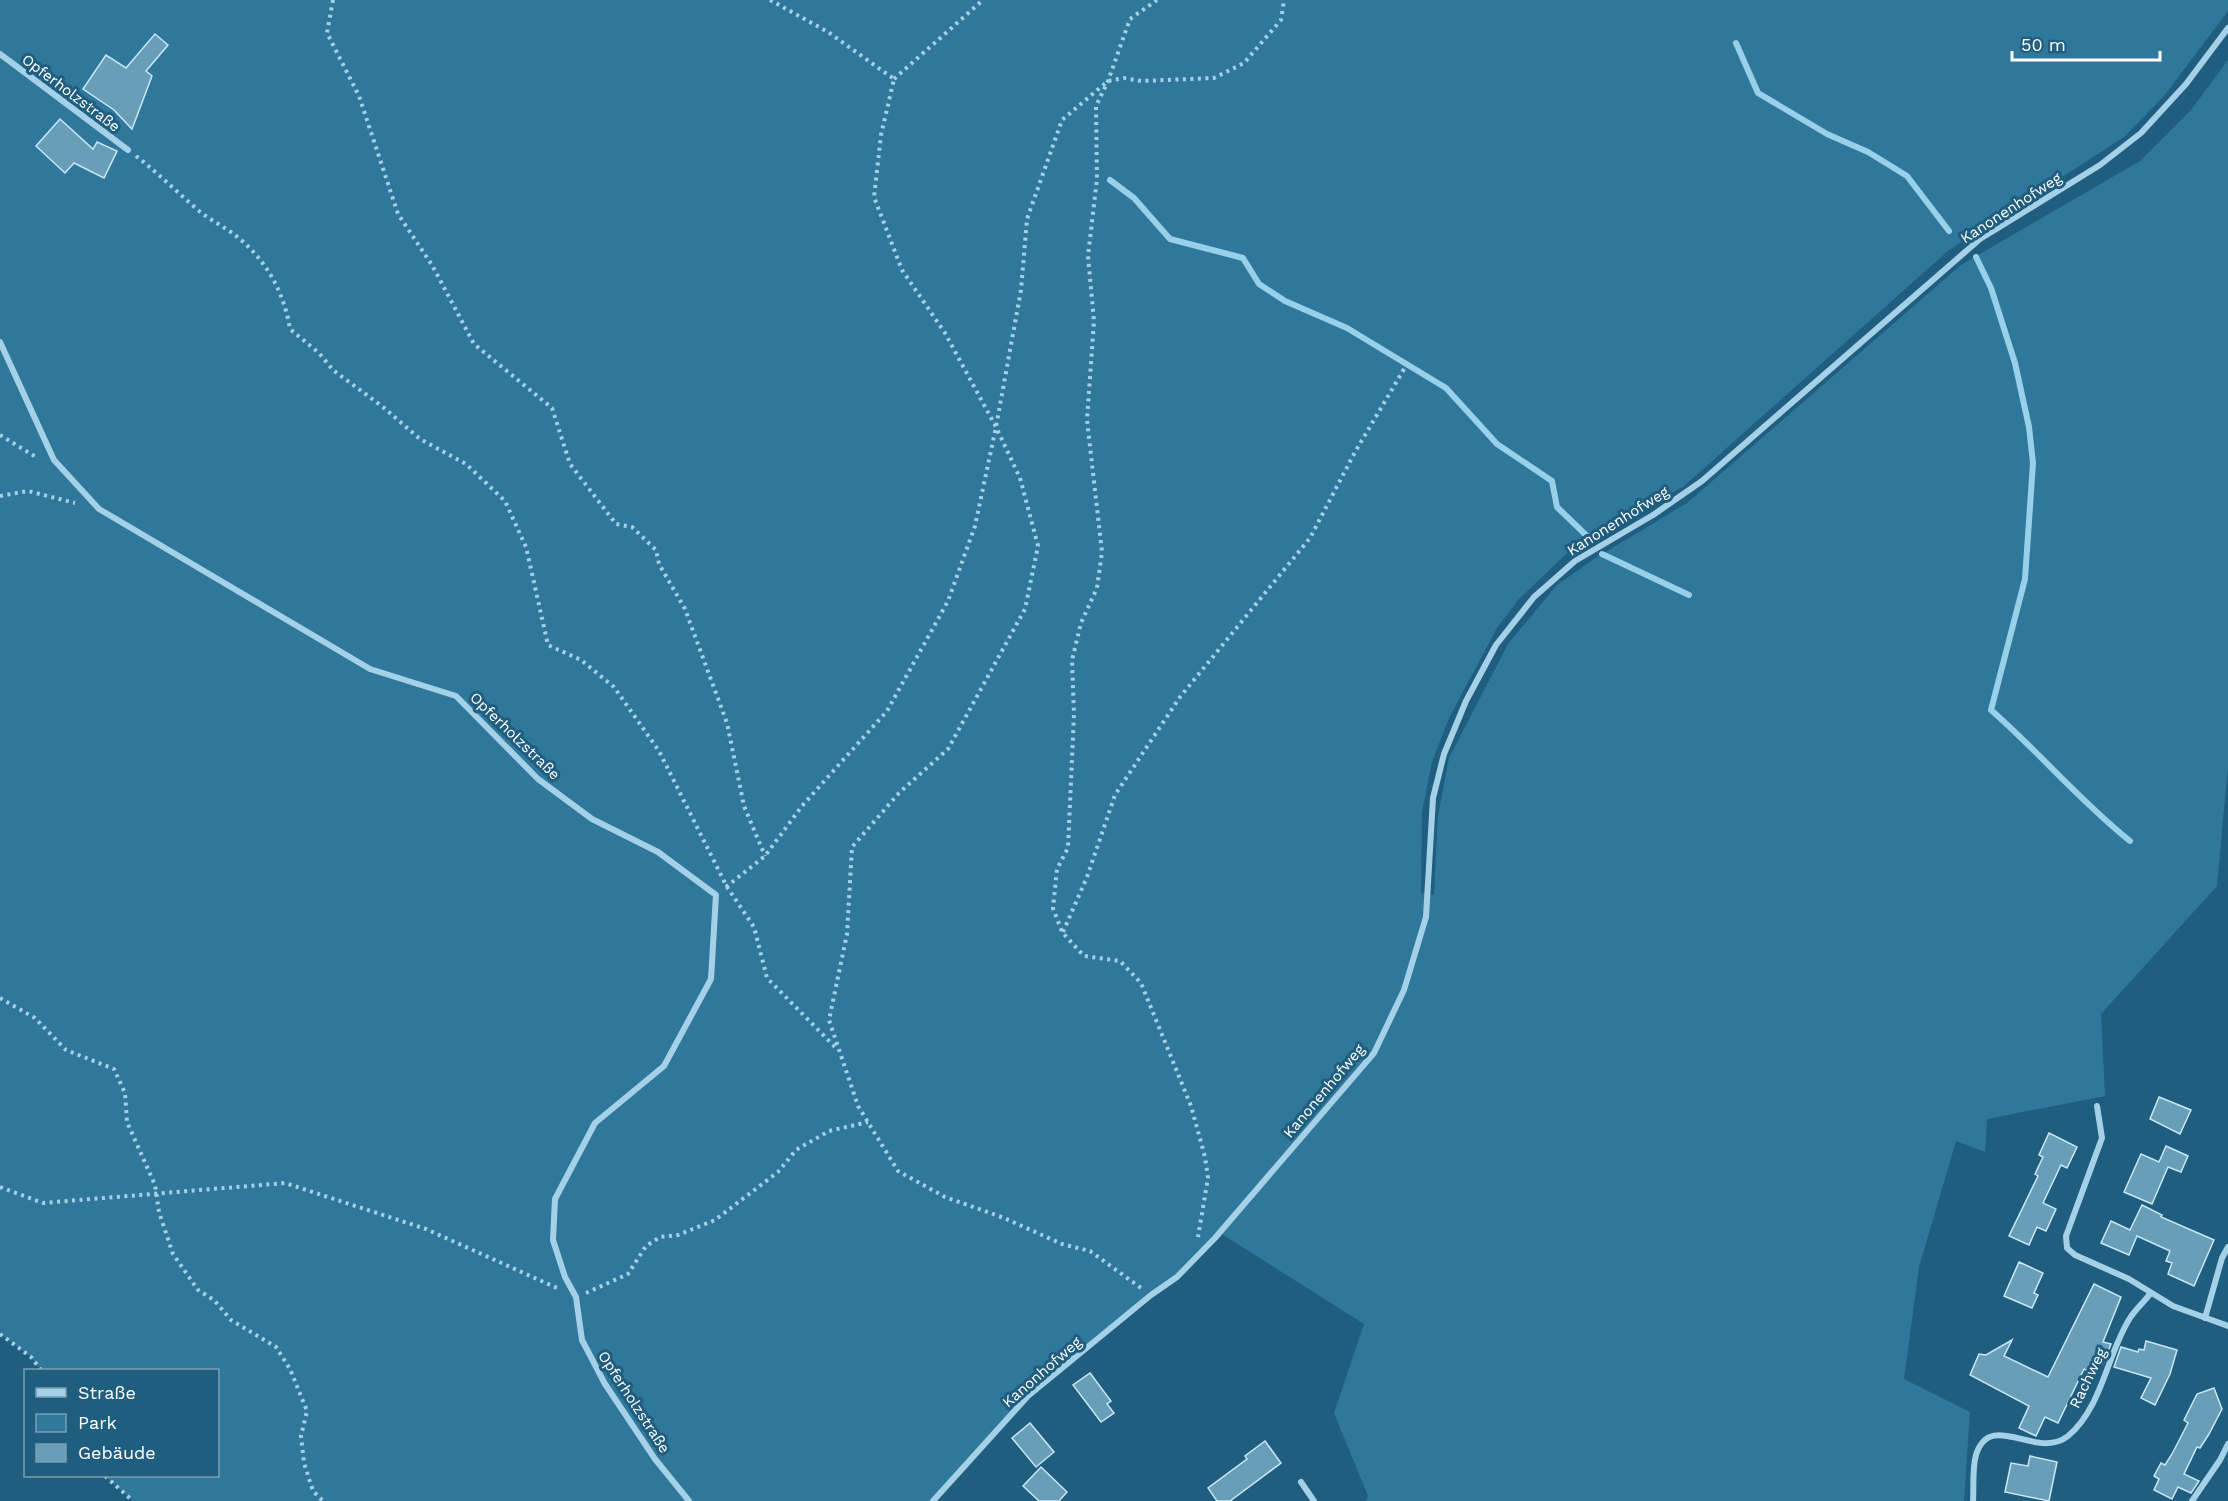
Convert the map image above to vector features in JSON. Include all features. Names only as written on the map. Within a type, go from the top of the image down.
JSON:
[{"type":"street","name":"Kanonenhofweg","points":[[1151,1295],[1177,1277],[1192,1262],[1374,1053],[1404,990],[1426,916],[1433,798],[1444,754],[1466,701],[1496,645],[1533,597],[1575,561],[1653,515],[1702,481],[1980,239],[2091,171],[2141,134],[2186,84],[2228,28]]},
{"type":"street","name":"Opferholzstraße","points":[[0,54],[128,150]]},
{"type":"street","name":"Opferholzstraße","points":[[0,342],[54,460],[99,509],[370,669],[456,696],[538,778],[592,819],[658,852],[716,895],[711,978],[664,1066],[595,1123],[555,1199],[553,1240],[565,1277],[576,1297],[582,1340],[605,1384],[655,1459],[689,1501]]},
{"type":"street","points":[[2097,1106],[2102,1138],[2066,1236],[2067,1248],[2074,1255],[2129,1279],[2150,1294],[2173,1306],[2228,1326]]},
{"type":"street","points":[[2205,1318],[2228,1247]]},
{"type":"street","name":"Rachweg","points":[[1973,1501],[1976,1455],[1983,1443],[1995,1435],[2007,1434],[2042,1445],[2059,1442],[2069,1435],[2086,1414],[2130,1318],[2150,1294]]},
{"type":"street","name":"Kanonhofweg","points":[[933,1501],[1028,1396],[1151,1295]]},
{"type":"street","points":[[2192,1501],[2228,1444]]},
{"type":"street","points":[[1301,1482],[1314,1501]]},
{"type":"path","points":[[333,0],[327,33],[359,96],[398,214],[432,266],[474,344],[552,408],[570,464],[616,524],[632,527],[656,550],[659,564],[685,609],[716,691],[727,723],[744,806],[765,856]]},
{"type":"path","points":[[770,0],[828,32],[894,79]]},
{"type":"path","points":[[982,0],[894,79],[881,135],[874,197],[902,270],[945,333],[996,427],[1020,478],[1038,546],[1025,609],[948,749],[899,793],[852,848],[847,934],[829,1020],[858,1106],[898,1171],[945,1197],[1004,1218],[1062,1244],[1090,1251],[1151,1295]]},
{"type":"path","points":[[1157,0],[1130,19],[1108,81],[1096,106],[1097,179],[1088,241],[1094,321],[1087,420],[1102,552],[1097,588],[1081,623],[1072,660],[1074,714],[1068,848],[1057,868],[1053,908],[1062,932],[1084,956],[1120,961],[1141,983],[1191,1106],[1205,1157],[1208,1178],[1204,1212],[1192,1262]]},
{"type":"path","points":[[727,886],[765,856],[802,806],[886,711],[948,601],[975,526],[996,427],[1021,290],[1027,219],[1062,120],[1108,81],[1124,78],[1151,81],[1214,78],[1244,63],[1281,20],[1284,0]]},
{"type":"path","points":[[128,150],[158,173],[200,212],[240,239],[274,277],[286,304],[290,329],[319,353],[333,370],[383,406],[420,440],[466,464],[505,501],[526,547],[548,645],[581,660],[614,687],[659,751],[727,886],[754,927],[767,978],[839,1052]]},
{"type":"path","points":[[1062,932],[1087,877],[1116,795],[1180,697],[1310,538],[1355,452],[1407,364]]},
{"type":"path","points":[[0,435],[36,458]]},
{"type":"path","points":[[0,496],[28,491],[99,509]]},
{"type":"path","points":[[0,998],[35,1018],[66,1050],[114,1069],[125,1092],[127,1122],[158,1194],[159,1212],[173,1254],[198,1290],[214,1300],[231,1320],[276,1347],[290,1369],[307,1411],[301,1436],[304,1463],[313,1491],[323,1501]]},
{"type":"path","points":[[0,1187],[42,1203],[285,1183],[426,1228],[576,1297],[597,1290],[628,1274],[646,1246],[660,1237],[678,1235],[715,1220],[778,1172],[796,1150],[829,1131],[868,1122]]},
{"type":"path","points":[[0,1334],[31,1357],[40,1369]]},
{"type":"path","points":[[106,1477],[133,1501]]},
{"type":"green space","points":[[0,0],[2228,0],[2228,11],[2164,96],[2124,137],[1949,250],[1684,486],[1566,554],[1519,599],[1497,628],[1449,718],[1432,762],[1422,812],[1421,893],[1434,895],[1438,816],[1449,758],[1508,644],[1557,585],[1594,559],[1687,503],[1961,265],[2140,161],[2191,110],[2228,60],[2228,765],[2217,886],[2101,1014],[2105,1096],[1987,1119],[1985,1152],[1956,1141],[1919,1267],[1904,1379],[1970,1412],[1964,1501],[1366,1501],[1368,1496],[1334,1413],[1364,1324],[1220,1233],[1193,1263],[1028,1397],[933,1501],[133,1501],[106,1477],[219,1477],[219,1369],[40,1369],[31,1357],[0,1334]]},
{"type":"building","points":[[155,34],[168,45],[146,71],[152,76],[132,129],[114,110],[83,89],[106,55],[126,68]]},
{"type":"building","points":[[60,119],[93,149],[97,142],[117,151],[104,178],[74,163],[65,173],[36,146]]},
{"type":"building","points":[[2159,1097],[2191,1110],[2180,1134],[2150,1119]]},
{"type":"building","points":[[2049,1133],[2077,1147],[2067,1168],[2061,1165],[2043,1203],[2056,1209],[2046,1231],[2037,1227],[2029,1245],[2009,1236],[2038,1176],[2035,1174],[2043,1157],[2039,1155]]},
{"type":"building","points":[[2166,1146],[2188,1156],[2181,1172],[2168,1167],[2152,1204],[2124,1192],[2141,1154],[2159,1162]]},
{"type":"building","points":[[2142,1205],[2162,1215],[2161,1217],[2214,1240],[2194,1286],[2168,1274],[2172,1263],[2166,1261],[2170,1251],[2137,1236],[2129,1255],[2101,1243],[2111,1221],[2130,1230]]},
{"type":"building","points":[[2019,1262],[2043,1273],[2034,1293],[2038,1295],[2032,1308],[2004,1296]]},
{"type":"building","points":[[2094,1284],[2121,1297],[2103,1342],[2111,1344],[2103,1364],[2091,1361],[2087,1371],[2084,1369],[2058,1423],[2045,1417],[2036,1436],[2019,1428],[2029,1406],[1970,1375],[1979,1354],[1986,1355],[2012,1340],[2004,1356],[2048,1377]]},
{"type":"building","points":[[2146,1341],[2177,1350],[2170,1374],[2155,1405],[2141,1398],[2151,1378],[2114,1367],[2121,1347],[2138,1352],[2139,1349],[2144,1350]]},
{"type":"building","points":[[1090,1373],[1111,1401],[1107,1404],[1114,1413],[1101,1422],[1073,1385]]},
{"type":"building","points":[[2214,1388],[2222,1409],[2200,1448],[2197,1447],[2184,1474],[2199,1481],[2191,1493],[2178,1487],[2172,1499],[2154,1490],[2159,1479],[2154,1476],[2161,1463],[2165,1465],[2172,1454],[2188,1423],[2184,1420],[2197,1394]]},
{"type":"building","points":[[1030,1423],[1054,1452],[1036,1467],[1012,1438]]},
{"type":"building","points":[[1265,1441],[1281,1463],[1230,1501],[1217,1501],[1208,1488],[1247,1459],[1245,1456]]},
{"type":"building","points":[[2030,1456],[2057,1462],[2049,1501],[2005,1492],[2011,1463],[2028,1466]]},
{"type":"building","points":[[1041,1467],[1067,1492],[1059,1501],[1039,1501],[1023,1486]]},
{"type":"waterway","points":[[1736,43],[1758,93],[1827,134],[1868,152],[1907,176],[1949,231]]},
{"type":"waterway","points":[[1110,180],[1134,198],[1170,239],[1243,258],[1259,284],[1285,301],[1347,328],[1446,388],[1497,444],[1552,481],[1557,507],[1588,537]]},
{"type":"waterway","points":[[1976,257],[1991,288],[2015,363],[2029,427],[2033,463],[2025,579],[1991,710],[2094,810],[2130,841]]},
{"type":"waterway","points":[[1602,554],[1689,595]]}]
